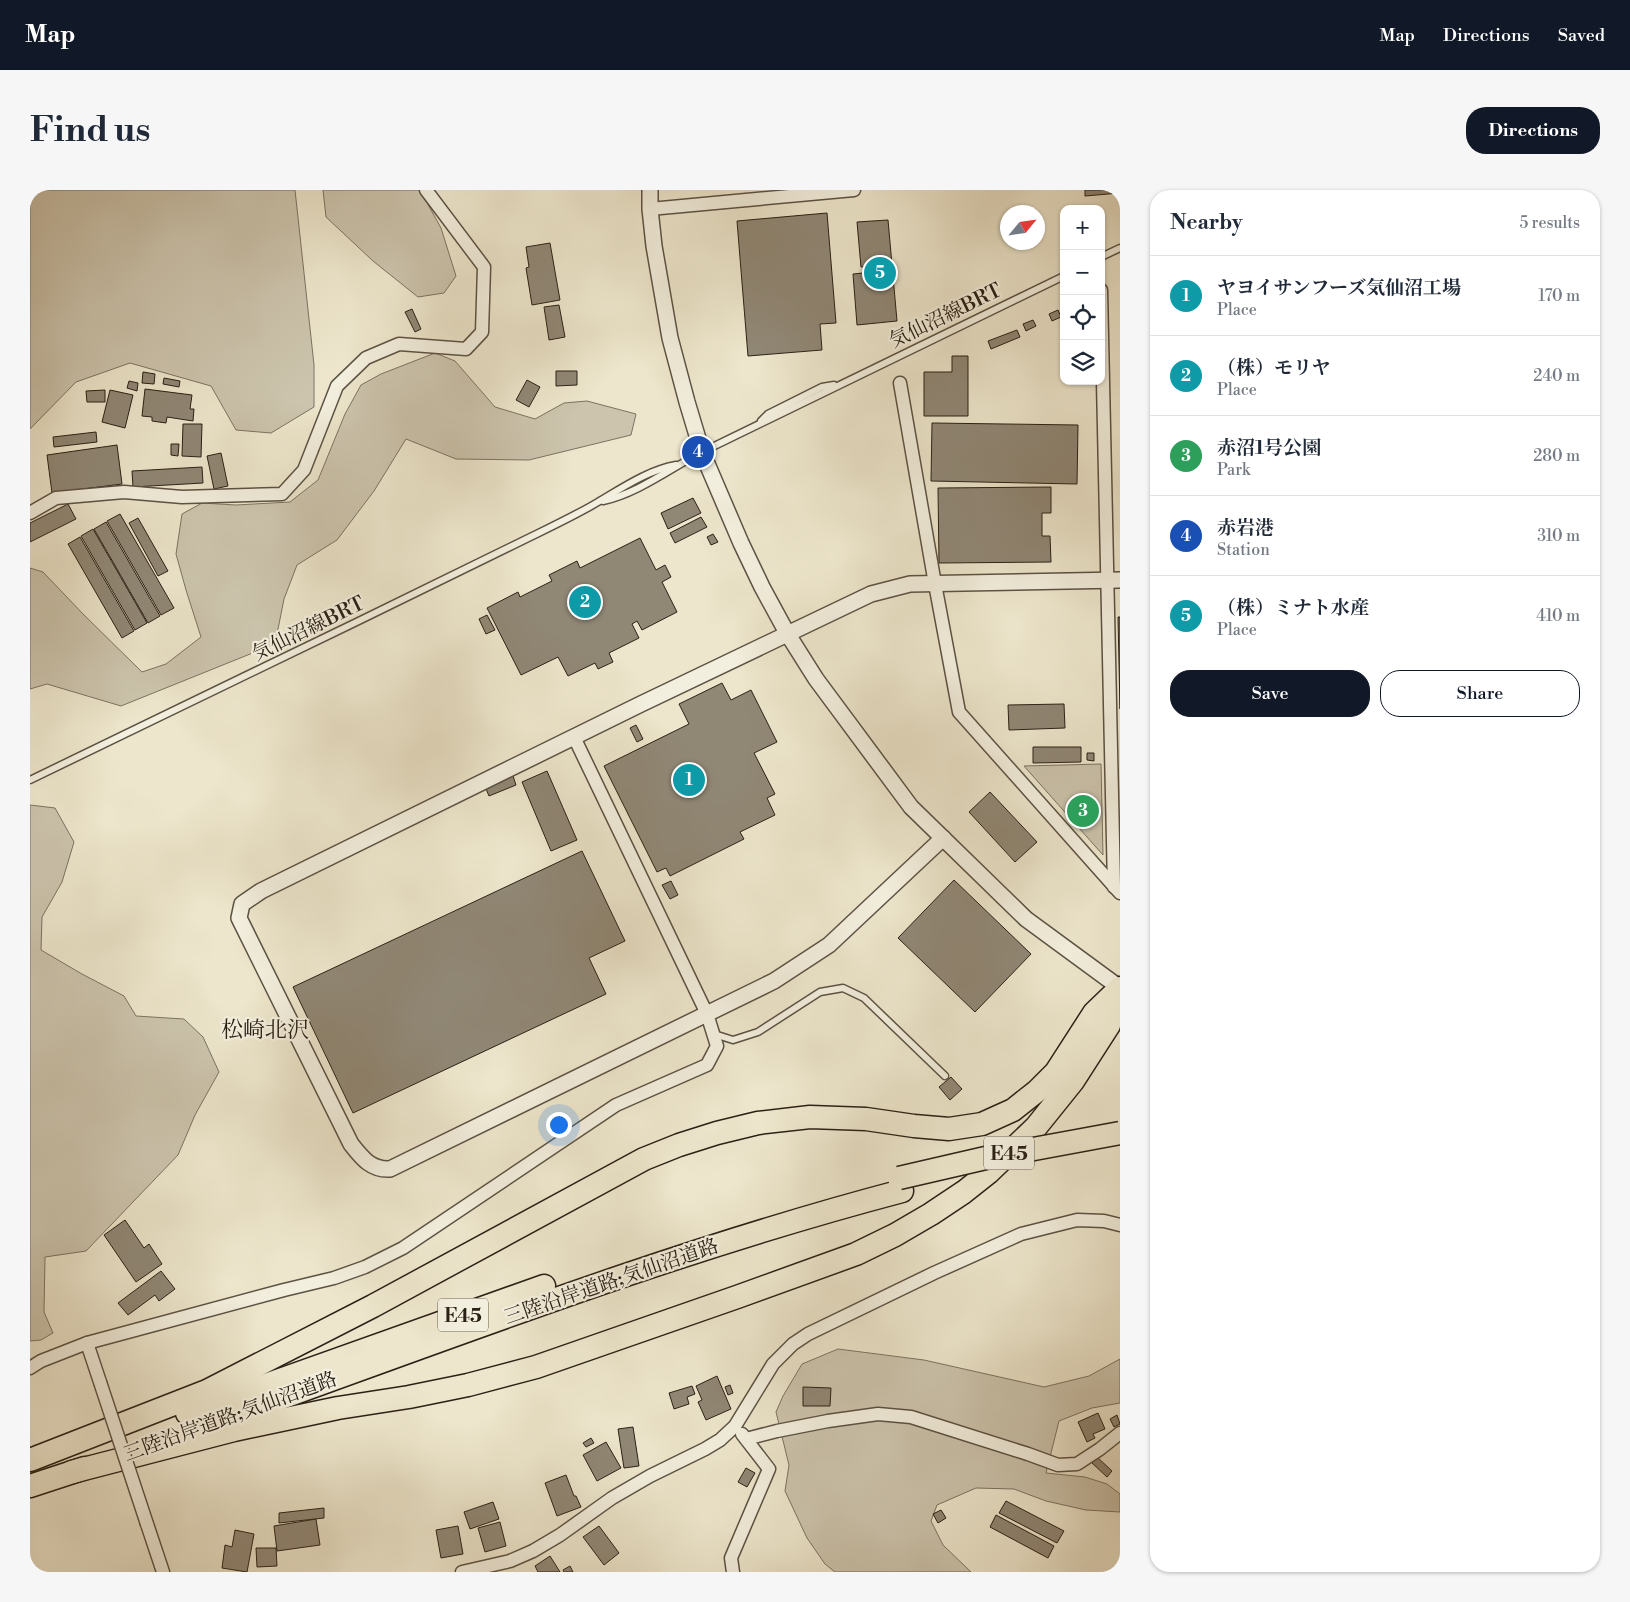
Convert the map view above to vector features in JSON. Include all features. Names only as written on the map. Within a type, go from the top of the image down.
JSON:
[{"type":"highway","points":[[30,1460],[207,1391],[373,1306],[644,1159],[679,1144],[758,1123],[810,1117],[866,1119],[914,1126],[949,1128],[982,1124],[1013,1110],[1037,1091],[1056,1072],[1094,1013],[1120,988]]},
{"type":"highway","points":[[72,1472],[234,1430],[338,1408],[409,1397],[468,1385],[536,1367],[856,1254],[895,1235],[964,1192],[988,1173],[1036,1127],[1073,1081],[1109,1025],[1120,988]]},
{"type":"highway","name":"三陸沿岸道路;気仙沼道路","points":[[30,1486],[633,1272],[901,1184],[990,1157],[1120,1133]]},
{"type":"highway","name":"三陸沿岸道路;気仙沼道路","points":[[30,1466],[214,1404],[503,1300],[807,1201],[1120,1148]]},
{"type":"street","points":[[30,513],[56,498],[124,492],[182,497],[282,494],[304,470],[337,386],[366,358],[399,344],[466,349],[482,332],[484,267],[426,190]]},
{"type":"street","points":[[650,190],[650,208],[661,290],[670,338],[702,452],[740,543],[787,633],[816,679],[911,807],[1026,919],[1120,988]]},
{"type":"street","points":[[650,208],[854,190]]},
{"type":"street","points":[[1101,295],[1114,580],[1117,890]]},
{"type":"street","points":[[900,383],[959,712],[1117,890]]},
{"type":"street","points":[[943,838],[829,945],[774,981],[390,1169],[381,1169],[365,1162],[351,1144],[239,918],[242,904],[260,891],[787,633],[872,594],[910,584],[1114,580]]},
{"type":"street","points":[[30,1368],[86,1342],[334,1278],[365,1267],[403,1248],[616,1105],[707,1065],[717,1046],[707,1014],[574,737]]},
{"type":"street","points":[[462,1572],[510,1561],[533,1551],[560,1535],[612,1498],[650,1476],[713,1445],[736,1426],[773,1364],[793,1344],[808,1334],[1021,1234],[1077,1220],[1104,1221],[1120,1225]]},
{"type":"street","points":[[86,1342],[163,1572]]},
{"type":"street","points":[[746,1439],[828,1421],[878,1414],[911,1417],[1058,1465],[1077,1464],[1120,1433]]},
{"type":"street","points":[[732,1572],[731,1558],[769,1469],[736,1426]]},
{"type":"lane","points":[[1105,255],[1120,248]]},
{"type":"lane","name":"気仙沼線BRT","points":[[30,780],[268,666],[598,502],[613,492],[664,467],[676,465],[758,424],[768,414],[822,387],[840,384],[1060,278]]},
{"type":"lane","points":[[713,1034],[733,1040],[758,1032],[820,992],[842,988],[864,998],[945,1076]]},
{"type":"shaded area","points":[[30,190],[295,190],[314,365],[314,407],[271,433],[236,430],[211,386],[130,363],[76,382],[30,429]]},
{"type":"shaded area","points":[[323,190],[420,190],[441,228],[456,276],[444,293],[418,297],[373,261],[326,217]]},
{"type":"shaded area","points":[[435,353],[455,361],[495,407],[535,419],[564,403],[587,401],[636,414],[631,435],[529,460],[456,459],[406,439],[374,491],[337,540],[297,565],[284,599],[275,644],[121,706],[47,684],[30,689],[30,568],[43,572],[142,672],[166,664],[201,637],[176,554],[182,514],[202,503],[236,505],[290,502],[318,480],[345,414],[361,385],[381,374]]},
{"type":"shaded area","points":[[1101,764],[1103,855],[1024,766]]},
{"type":"shaded area","points":[[30,805],[55,808],[74,842],[62,882],[42,917],[41,950],[124,996],[136,1016],[184,1019],[203,1037],[219,1072],[195,1115],[178,1155],[86,1251],[45,1257],[44,1312],[53,1333],[41,1340],[30,1341]]},
{"type":"shaded area","points":[[838,1349],[924,1360],[1044,1387],[1089,1376],[1120,1359],[1120,1403],[1092,1408],[1059,1421],[1046,1473],[1085,1477],[1107,1484],[1120,1494],[1120,1512],[1086,1510],[1046,1501],[1014,1489],[976,1488],[937,1505],[931,1521],[943,1545],[971,1572],[835,1572],[825,1564],[807,1538],[785,1491],[789,1465],[776,1412],[802,1364]]},
{"type":"building","points":[[1085,190],[1120,190],[1120,193],[1085,196]]},
{"type":"building","points":[[827,213],[836,323],[820,324],[822,350],[748,356],[737,221]]},
{"type":"building","points":[[888,220],[897,321],[857,325],[853,274],[882,271],[882,265],[861,267],[857,222]]},
{"type":"building","points":[[550,243],[560,300],[532,305],[526,268],[529,267],[526,247]]},
{"type":"building","points":[[559,305],[565,337],[549,340],[544,307]]},
{"type":"building","points":[[412,309],[421,329],[415,332],[405,312]]},
{"type":"building","points":[[1058,310],[1060,317],[1052,321],[1049,314]]},
{"type":"building","points":[[1033,320],[1036,326],[1026,331],[1023,324]]},
{"type":"building","points":[[1017,330],[1020,337],[991,349],[988,341]]},
{"type":"building","points":[[952,356],[968,356],[968,416],[924,416],[924,372],[952,372]]},
{"type":"building","points":[[556,371],[577,371],[577,385],[556,386]]},
{"type":"building","points":[[143,372],[155,374],[154,384],[142,383]]},
{"type":"building","points":[[164,378],[180,381],[179,387],[163,384]]},
{"type":"building","points":[[527,380],[540,387],[529,407],[516,400]]},
{"type":"building","points":[[129,381],[138,383],[137,391],[127,388]]},
{"type":"building","points":[[145,389],[192,395],[190,409],[194,409],[193,421],[167,417],[166,423],[152,421],[152,417],[142,416]]},
{"type":"building","points":[[105,390],[105,402],[87,402],[86,391]]},
{"type":"building","points":[[110,390],[133,395],[125,428],[102,422]]},
{"type":"building","points":[[932,423],[1078,425],[1077,484],[931,481]]},
{"type":"building","points":[[183,424],[202,424],[201,457],[182,456]]},
{"type":"building","points":[[96,432],[97,442],[54,447],[53,437]]},
{"type":"building","points":[[171,444],[179,444],[178,456],[171,455]]},
{"type":"building","points":[[117,445],[122,484],[52,493],[47,455]]},
{"type":"building","points":[[221,453],[228,486],[214,489],[207,456]]},
{"type":"building","points":[[202,467],[203,483],[133,487],[132,471]]},
{"type":"building","points":[[1051,487],[1051,513],[1042,513],[1042,536],[1050,536],[1051,562],[939,563],[938,488]]},
{"type":"building","points":[[693,498],[701,513],[668,529],[661,513]]},
{"type":"building","points":[[68,504],[76,519],[30,542],[30,523]]},
{"type":"building","points":[[120,514],[174,608],[161,615],[107,521]]},
{"type":"building","points":[[701,517],[707,527],[675,543],[670,533]]},
{"type":"building","points":[[138,518],[168,571],[158,576],[129,523]]},
{"type":"building","points":[[106,522],[160,616],[148,623],[94,529]]},
{"type":"building","points":[[93,529],[147,623],[135,630],[81,536]]},
{"type":"building","points":[[713,534],[718,542],[711,545],[707,537]]},
{"type":"building","points":[[80,537],[134,631],[122,638],[68,544]]},
{"type":"building","points":[[640,538],[656,570],[665,565],[671,577],[662,582],[677,612],[642,630],[637,621],[632,624],[639,638],[609,653],[613,662],[598,669],[595,663],[568,676],[558,657],[521,675],[487,608],[518,592],[520,597],[552,581],[549,575],[577,561],[580,568]]},
{"type":"building","points":[[487,615],[495,630],[486,634],[479,619]]},
{"type":"building","points":[[1118,617],[1120,617],[1120,709]]},
{"type":"building","points":[[722,683],[731,700],[751,690],[777,742],[754,753],[775,794],[767,798],[775,815],[740,832],[744,839],[670,876],[666,868],[657,872],[604,766],[689,724],[679,704]]},
{"type":"building","points":[[1064,704],[1065,728],[1009,730],[1008,705]]},
{"type":"building","points":[[636,725],[643,739],[637,742],[630,728]]},
{"type":"building","points":[[1033,747],[1081,747],[1081,762],[1033,763]]},
{"type":"building","points":[[1087,753],[1094,753],[1094,761],[1087,760]]},
{"type":"building","points":[[547,771],[577,840],[551,851],[522,782]]},
{"type":"building","points":[[512,773],[516,785],[489,796],[484,784]]},
{"type":"building","points":[[990,792],[1037,842],[1015,862],[969,812]]},
{"type":"building","points":[[582,851],[625,941],[589,958],[606,994],[353,1113],[293,987]]},
{"type":"building","points":[[954,880],[1031,954],[975,1012],[898,938]]},
{"type":"building","points":[[671,881],[678,895],[670,899],[662,885]]},
{"type":"building","points":[[951,1077],[962,1089],[950,1100],[939,1087]]},
{"type":"building","points":[[125,1220],[144,1248],[149,1244],[162,1264],[136,1282],[104,1235]]},
{"type":"building","points":[[161,1271],[175,1289],[159,1301],[155,1295],[128,1315],[118,1303]]},
{"type":"building","points":[[717,1376],[731,1409],[706,1420],[698,1402],[702,1400],[696,1386]]},
{"type":"building","points":[[730,1385],[733,1393],[728,1395],[725,1387]]},
{"type":"building","points":[[692,1386],[695,1394],[687,1397],[689,1404],[674,1409],[669,1393]]},
{"type":"building","points":[[803,1387],[831,1388],[830,1406],[803,1406]]},
{"type":"building","points":[[1098,1413],[1105,1429],[1093,1434],[1095,1438],[1087,1442],[1078,1422]]},
{"type":"building","points":[[1117,1415],[1120,1424],[1114,1427],[1110,1419]]},
{"type":"building","points":[[633,1427],[639,1466],[624,1468],[618,1429]]},
{"type":"building","points":[[591,1438],[594,1443],[586,1447],[583,1443]]},
{"type":"building","points":[[606,1442],[621,1468],[597,1481],[583,1455]]},
{"type":"building","points":[[1096,1456],[1112,1471],[1107,1477],[1091,1462]]},
{"type":"building","points":[[746,1468],[755,1473],[747,1487],[738,1482]]},
{"type":"building","points":[[566,1475],[574,1496],[576,1496],[581,1507],[557,1516],[545,1483]]},
{"type":"building","points":[[1006,1501],[1064,1531],[1057,1543],[999,1513]]},
{"type":"building","points":[[493,1502],[499,1519],[470,1529],[464,1512]]},
{"type":"building","points":[[324,1508],[324,1518],[279,1523],[279,1513]]},
{"type":"building","points":[[941,1510],[946,1518],[938,1523],[933,1514]]},
{"type":"building","points":[[996,1515],[1054,1546],[1048,1558],[990,1527]]},
{"type":"building","points":[[316,1519],[320,1545],[277,1551],[274,1526]]},
{"type":"building","points":[[500,1522],[506,1546],[485,1552],[478,1528]]},
{"type":"building","points":[[458,1526],[463,1554],[441,1558],[436,1530]]},
{"type":"building","points":[[599,1526],[619,1553],[604,1565],[583,1537]]},
{"type":"building","points":[[235,1530],[254,1534],[247,1572],[222,1568],[225,1545],[232,1547]]},
{"type":"building","points":[[256,1548],[276,1548],[277,1566],[257,1567]]},
{"type":"building","points":[[550,1556],[560,1572],[538,1572],[535,1566]]},
{"type":"building","points":[[570,1566],[573,1572],[564,1572],[563,1570]]},
{"type":"place","name":"（株）ミナト水産","points":[[880,273]]},
{"type":"place","name":"赤岩港","points":[[698,452]]},
{"type":"place","name":"（株）モリヤ","points":[[585,602]]},
{"type":"place","name":"ヤヨイサンフーズ気仙沼工場","points":[[689,780]]},
{"type":"place","name":"赤沼1号公園","points":[[1083,811]]},
{"type":"district","name":"松崎北沢","points":[[265,1029]]}]
